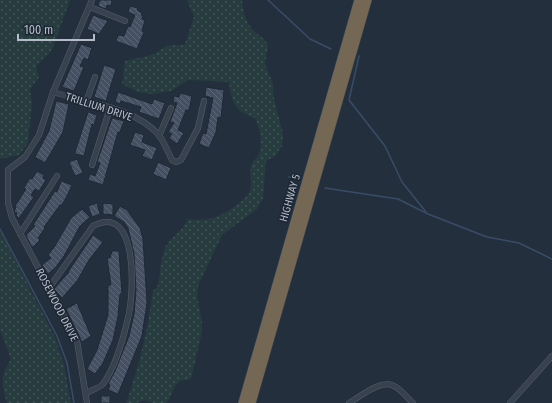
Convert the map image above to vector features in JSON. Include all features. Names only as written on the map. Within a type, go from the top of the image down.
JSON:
[{"type":"highway","name":"HIGHWAY 5","points":[[243,403],[359,0]]},
{"type":"highway","name":"HIGHWAY 5","points":[[251,403],[367,0]]},
{"type":"street","name":"ROSEWOOD DRIVE","points":[[87,403],[87,392],[77,341],[12,218],[8,203],[8,170],[33,147],[39,136],[53,92],[92,0]]},
{"type":"street","points":[[90,7],[125,21]]},
{"type":"street","points":[[86,102],[96,77]]},
{"type":"street","name":"TRILLIUM DRIVE","points":[[53,92],[110,108],[146,124],[159,136],[172,160],[176,162],[181,160],[198,128],[204,101]]},
{"type":"street","points":[[92,165],[110,108]]},
{"type":"street","points":[[159,136],[171,108]]},
{"type":"street","points":[[20,234],[57,176]]},
{"type":"street","points":[[49,288],[93,226],[102,221],[111,222],[119,227],[125,234],[129,251],[132,284],[128,317],[118,355],[102,385],[87,392]]},
{"type":"street","points":[[510,403],[552,356]]},
{"type":"street","points":[[349,403],[380,385],[388,383],[396,386],[413,403]]},
{"type":"green space","points":[[0,0],[70,0],[52,50],[36,66],[39,77],[30,89],[32,104],[28,143],[19,155],[0,159]]},
{"type":"green space","points":[[187,0],[242,0],[247,21],[252,29],[268,45],[265,64],[273,84],[273,94],[283,135],[282,146],[275,156],[266,161],[263,198],[257,209],[222,235],[198,286],[197,296],[202,321],[201,336],[191,379],[180,381],[175,386],[167,403],[154,403],[144,400],[136,403],[126,403],[139,362],[146,334],[153,291],[158,286],[166,246],[184,226],[188,219],[200,220],[213,218],[228,211],[248,195],[251,188],[250,170],[253,161],[258,155],[261,145],[255,118],[243,113],[235,105],[231,95],[229,82],[188,80],[171,91],[151,94],[138,92],[122,84],[125,61],[156,53],[167,46],[185,44],[194,17]]},
{"type":"green space","points":[[0,231],[55,337],[64,364],[71,403],[7,403],[3,385],[3,376],[11,359],[0,330]]},
{"type":"building","points":[[100,0],[112,0],[111,6],[107,5],[106,9],[98,6]]},
{"type":"building","points":[[130,6],[138,8],[137,10],[142,13],[142,19],[145,20],[142,31],[144,32],[137,49],[116,41],[118,35],[124,36],[135,15],[128,12]]},
{"type":"building","points":[[93,15],[108,21],[99,34],[87,29]]},
{"type":"building","points":[[81,44],[92,48],[88,60],[84,58],[80,66],[84,67],[74,91],[62,87]]},
{"type":"building","points":[[104,65],[116,69],[106,101],[94,97]]},
{"type":"building","points":[[206,87],[224,90],[221,118],[218,117],[216,132],[209,148],[199,144],[203,133],[206,134],[213,98],[205,96]]},
{"type":"building","points":[[118,92],[152,104],[154,99],[165,103],[159,119],[139,112],[141,107],[121,101],[120,104],[115,102]]},
{"type":"building","points":[[180,93],[192,96],[189,110],[186,110],[178,130],[184,133],[177,144],[169,138],[172,134],[168,132],[174,123],[170,122],[177,103],[173,102],[174,96],[179,97]]},
{"type":"building","points":[[56,101],[69,104],[63,132],[45,163],[35,157],[49,131]]},
{"type":"building","points":[[88,112],[97,115],[94,125],[92,124],[84,156],[75,154],[75,152]]},
{"type":"building","points":[[112,118],[124,121],[120,132],[118,132],[103,185],[88,180],[90,174],[95,176],[100,163],[97,162]]},
{"type":"building","points":[[135,132],[144,135],[142,142],[157,148],[152,160],[142,156],[145,150],[130,145]]},
{"type":"building","points":[[77,159],[83,173],[75,176],[69,162]]},
{"type":"building","points":[[158,162],[171,168],[166,180],[153,174]]},
{"type":"building","points":[[37,171],[44,175],[43,178],[46,180],[39,191],[35,189],[31,195],[34,197],[19,218],[16,215],[17,213],[14,212],[15,206],[26,189],[24,188],[30,178],[32,179]]},
{"type":"building","points":[[61,181],[72,185],[62,205],[60,205],[44,227],[45,228],[38,238],[40,240],[33,247],[31,246],[26,235],[35,226],[33,225],[55,191],[57,192]]},
{"type":"building","points":[[97,203],[100,214],[92,217],[88,206]]},
{"type":"building","points":[[103,203],[113,204],[113,215],[103,214]]},
{"type":"building","points":[[120,206],[127,210],[140,228],[143,239],[147,303],[142,336],[118,394],[108,390],[110,385],[108,384],[115,371],[129,336],[134,314],[136,290],[134,254],[128,228],[124,222],[114,216]]},
{"type":"building","points":[[82,209],[90,217],[80,226],[64,256],[56,267],[48,274],[42,265],[51,258],[48,255],[71,218]]},
{"type":"building","points":[[93,235],[103,242],[89,260],[77,281],[62,298],[54,289],[69,272]]},
{"type":"building","points":[[112,251],[119,251],[122,294],[120,294],[118,316],[113,340],[103,363],[95,374],[87,369],[97,350],[108,315],[108,285],[111,285],[107,258],[110,258]]},
{"type":"building","points":[[77,303],[91,336],[82,342],[66,309]]},
{"type":"building","points":[[101,396],[110,396],[110,403],[101,403]]},
{"type":"waterway","points":[[268,0],[310,39],[331,49]]},
{"type":"waterway","points":[[359,56],[349,100],[385,146],[402,182],[426,212]]},
{"type":"waterway","points":[[289,177],[296,178]]},
{"type":"waterway","points":[[325,188],[398,199],[428,214],[487,237],[519,243],[552,259]]},
{"type":"waterway","points":[[0,229],[57,336],[67,363],[74,403]]}]
